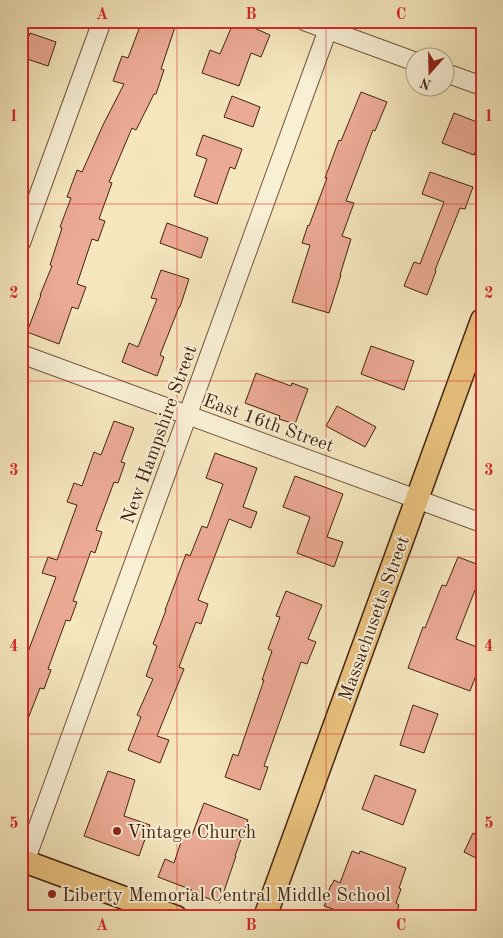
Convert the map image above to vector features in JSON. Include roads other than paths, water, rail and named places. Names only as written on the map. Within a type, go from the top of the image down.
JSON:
[{"type":"main road","name":"Massachusetts Street","points":[[265,917],[482,320]]},
{"type":"main road","points":[[23,861],[176,917]]},
{"type":"street","points":[[21,243],[102,21]]},
{"type":"street","points":[[304,21],[330,26],[406,58]]},
{"type":"street","name":"New Hampshire Street","points":[[23,861],[330,26]]},
{"type":"street","points":[[456,77],[482,86]]},
{"type":"street","name":"East 16th Street","points":[[21,354],[482,523]]},
{"type":"place","name":"Vintage Church","points":[[117,831]]},
{"type":"place","name":"Liberty Memorial Central Middle School","points":[[52,894]]}]
